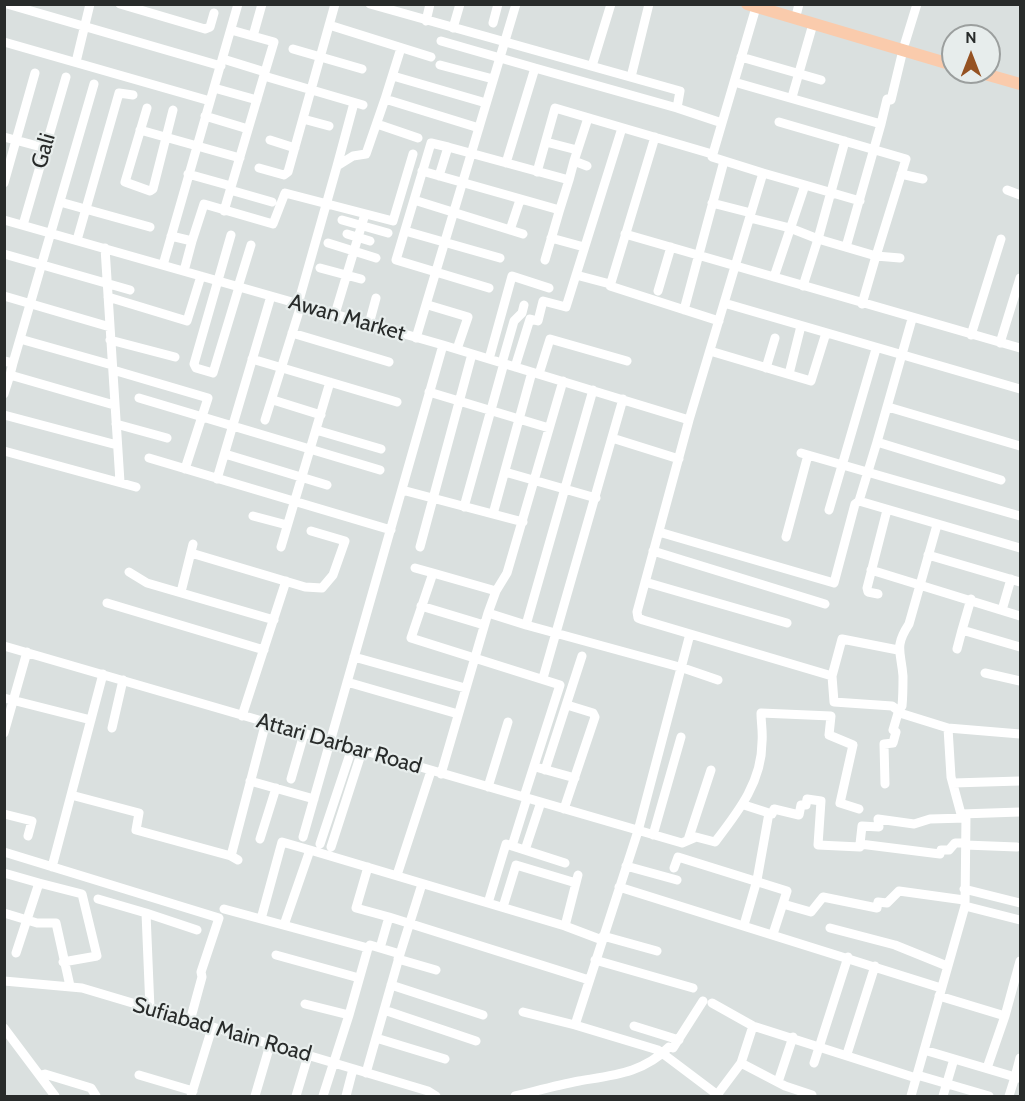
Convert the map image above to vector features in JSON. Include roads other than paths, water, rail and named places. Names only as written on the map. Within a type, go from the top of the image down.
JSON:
[{"type":"main road","points":[[772,4],[798,8],[941,61]]},
{"type":"main road","points":[[753,5],[813,24],[941,55]]},
{"type":"main road","points":[[1001,71],[1020,77]]},
{"type":"main road","points":[[1001,79],[1020,84]]},
{"type":"street","points":[[7,4],[264,74],[358,104],[324,203],[300,304],[273,400],[265,420]]},
{"type":"street","points":[[76,62],[90,4]]},
{"type":"street","points":[[120,4],[205,29],[210,27],[214,13]]},
{"type":"street","points":[[163,265],[238,4]]},
{"type":"street","points":[[253,36],[262,4]]},
{"type":"street","points":[[259,168],[287,174],[335,4]]},
{"type":"street","points":[[370,4],[399,8],[426,21],[680,91],[677,108]]},
{"type":"street","points":[[426,21],[430,4]]},
{"type":"street","points":[[453,28],[460,4]]},
{"type":"street","points":[[493,23],[498,4]]},
{"type":"street","points":[[417,338],[516,4]]},
{"type":"street","points":[[592,66],[610,4]]},
{"type":"street","points":[[631,77],[649,4]]},
{"type":"street","points":[[846,247],[887,99],[891,100],[917,4]]},
{"type":"street","points":[[712,154],[741,57],[753,5]]},
{"type":"street","points":[[792,97],[813,24]]},
{"type":"street","points":[[329,25],[431,57]]},
{"type":"street","points":[[224,210],[264,74],[277,43],[231,30]]},
{"type":"street","points":[[441,41],[722,123]]},
{"type":"street","points":[[4,42],[210,101]]},
{"type":"street","points":[[337,166],[352,156],[366,154],[401,48]]},
{"type":"street","points":[[293,49],[362,69]]},
{"type":"street","points":[[741,57],[821,80]]},
{"type":"street","points":[[440,65],[493,79]]},
{"type":"street","points":[[506,163],[535,68]]},
{"type":"street","points":[[4,183],[18,140],[35,72]]},
{"type":"street","name":"Gali","points":[[23,225],[66,76]]},
{"type":"street","points":[[393,76],[486,103]]},
{"type":"street","points":[[734,82],[881,124]]},
{"type":"street","points":[[5,390],[10,375],[9,362],[20,339],[93,84]]},
{"type":"street","points":[[214,88],[257,100]]},
{"type":"street","points":[[77,240],[119,93],[134,95]]},
{"type":"street","points":[[385,99],[479,128]]},
{"type":"street","points":[[147,108],[125,182],[150,191],[173,110]]},
{"type":"street","points":[[537,172],[555,108],[712,154],[713,158],[763,174],[860,201]]},
{"type":"street","points":[[205,116],[248,129]]},
{"type":"street","points":[[544,260],[588,118]]},
{"type":"street","points":[[303,119],[329,126]]},
{"type":"street","points":[[779,122],[906,159],[862,303]]},
{"type":"street","points":[[377,124],[418,138]]},
{"type":"street","points":[[515,367],[530,319],[538,321],[544,300],[566,307],[622,128]]},
{"type":"street","points":[[140,130],[240,158]]},
{"type":"street","points":[[4,137],[45,148]]},
{"type":"street","points":[[610,284],[655,137]]},
{"type":"street","points":[[270,140],[295,148]]},
{"type":"street","points":[[803,286],[845,141]]},
{"type":"street","points":[[546,142],[578,150]]},
{"type":"street","points":[[489,288],[396,261],[431,143],[569,180]]},
{"type":"street","points":[[439,176],[448,147]]},
{"type":"street","points":[[184,271],[201,205],[273,224],[285,193],[393,220],[413,154]]},
{"type":"street","points":[[574,161],[587,165]]},
{"type":"street","points":[[684,310],[697,254],[724,161]]},
{"type":"street","points":[[422,171],[462,185],[559,212]]},
{"type":"street","points":[[188,174],[272,202]]},
{"type":"street","points":[[763,174],[689,420],[645,582],[638,618],[832,676]]},
{"type":"street","points":[[901,174],[923,179]]},
{"type":"street","points":[[774,278],[805,185]]},
{"type":"street","points":[[1007,190],[1020,195]]},
{"type":"street","points":[[414,200],[523,234]]},
{"type":"street","points":[[510,230],[520,200]]},
{"type":"street","points":[[60,202],[150,227]]},
{"type":"street","points":[[712,203],[876,256],[900,258]]},
{"type":"street","points":[[335,315],[365,214]]},
{"type":"street","name":"Awan Market","points":[[4,220],[443,345],[689,420]]},
{"type":"street","points":[[342,220],[388,233]]},
{"type":"street","points":[[405,231],[500,258]]},
{"type":"street","points":[[347,234],[370,241]]},
{"type":"street","points":[[625,234],[912,319],[1020,348]]},
{"type":"street","points":[[231,235],[194,364],[196,368],[211,373],[251,245]]},
{"type":"street","points":[[171,236],[192,241]]},
{"type":"street","points":[[551,238],[584,247]]},
{"type":"street","points":[[971,335],[1000,239]]},
{"type":"street","points":[[328,243],[376,258]]},
{"type":"street","points":[[658,291],[671,247]]},
{"type":"street","points":[[105,248],[120,482]]},
{"type":"street","points":[[4,255],[130,290]]},
{"type":"street","points":[[320,268],[361,279]]},
{"type":"street","points":[[576,275],[610,284],[612,288],[719,321]]},
{"type":"street","points":[[108,297],[187,321],[201,276]]},
{"type":"street","points":[[489,359],[512,276],[549,288]]},
{"type":"street","points":[[1000,343],[1020,278]]},
{"type":"street","points":[[4,296],[110,327]]},
{"type":"street","points":[[218,479],[271,296]]},
{"type":"street","points":[[369,324],[376,298]]},
{"type":"street","points":[[724,303],[1020,389]]},
{"type":"street","points":[[464,507],[514,321],[522,314],[524,304]]},
{"type":"street","points":[[428,305],[468,317],[457,350]]},
{"type":"street","points":[[658,532],[834,583],[855,504],[859,501],[869,472],[912,319]]},
{"type":"street","points":[[789,374],[801,326]]},
{"type":"street","points":[[292,333],[389,362]]},
{"type":"street","points":[[710,351],[811,381],[825,333]]},
{"type":"street","points":[[766,368],[775,338]]},
{"type":"street","points":[[20,339],[208,398],[185,469]]},
{"type":"street","points":[[493,514],[518,419],[550,339],[627,361]]},
{"type":"street","points":[[110,340],[175,357]]},
{"type":"street","points":[[303,837],[443,345]]},
{"type":"street","points":[[829,510],[876,349]]},
{"type":"street","points":[[420,548],[472,354]]},
{"type":"street","points":[[252,359],[397,402]]},
{"type":"street","points":[[10,375],[114,405]]},
{"type":"street","points":[[441,774],[484,625],[496,591],[507,573],[523,522],[563,381]]},
{"type":"street","points":[[280,547],[330,382]]},
{"type":"street","points":[[526,625],[593,390]]},
{"type":"street","points":[[429,392],[549,428]]},
{"type":"street","points":[[139,398],[380,470]]},
{"type":"street","points":[[543,678],[623,399]]},
{"type":"street","points":[[273,400],[321,415]]},
{"type":"street","points":[[888,406],[1020,446]]},
{"type":"street","points":[[4,415],[117,446]]},
{"type":"street","points":[[116,424],[167,438]]},
{"type":"street","points":[[316,430],[381,449]]},
{"type":"street","points":[[612,438],[679,459]]},
{"type":"street","points":[[877,442],[1001,480]]},
{"type":"street","points":[[4,451],[136,486]]},
{"type":"street","points":[[225,454],[327,485]]},
{"type":"street","points":[[786,537],[805,454],[1020,516]]},
{"type":"street","points":[[149,458],[391,530]]},
{"type":"street","points":[[505,472],[596,498]]},
{"type":"street","points":[[402,490],[523,522]]},
{"type":"street","points":[[859,501],[1020,548]]},
{"type":"street","points":[[878,594],[867,590],[888,510]]},
{"type":"street","points":[[253,516],[287,525]]},
{"type":"street","points":[[885,784],[884,744],[893,743],[900,709],[903,674],[898,650],[901,637],[909,624],[937,525]]},
{"type":"street","points":[[182,592],[192,549],[286,581],[322,588],[333,575],[345,542],[310,531]]},
{"type":"street","points":[[653,551],[825,604]]},
{"type":"street","points":[[928,555],[1016,580],[1002,610]]},
{"type":"street","points":[[415,568],[496,591]]},
{"type":"street","points":[[871,570],[1020,616]]},
{"type":"street","points":[[129,572],[147,583],[274,620]]},
{"type":"street","points":[[433,573],[411,638],[560,685],[512,846]]},
{"type":"street","points":[[242,716],[286,581]]},
{"type":"street","points":[[645,582],[787,623]]},
{"type":"street","points":[[957,649],[971,599]]},
{"type":"street","points":[[107,603],[264,650]]},
{"type":"street","points":[[421,606],[484,625]]},
{"type":"street","points":[[488,613],[718,680]]},
{"type":"street","points":[[962,630],[1020,646]]},
{"type":"street","points":[[575,1025],[638,831],[683,668],[690,634]]},
{"type":"street","points":[[859,809],[840,803],[853,746],[829,735],[834,702],[832,676],[842,639],[898,650]]},
{"type":"street","name":"Attari Darbar Road","points":[[4,646],[638,831],[682,843],[688,840]]},
{"type":"street","points":[[4,733],[9,699],[27,652]]},
{"type":"street","points":[[545,770],[582,656]]},
{"type":"street","points":[[354,657],[465,688]]},
{"type":"street","points":[[985,673],[1020,681]]},
{"type":"street","points":[[52,867],[103,674]]},
{"type":"street","points":[[112,728],[123,680]]},
{"type":"street","points":[[347,681],[458,714]]},
{"type":"street","points":[[9,699],[91,720]]},
{"type":"street","points":[[834,702],[892,706],[948,728],[1020,734]]},
{"type":"street","points":[[564,809],[595,717],[593,713],[567,705]]},
{"type":"street","points":[[688,840],[696,837],[715,842],[744,805],[757,773],[763,743],[761,713],[831,716]]},
{"type":"street","points":[[71,795],[139,813],[136,830],[234,858],[250,782],[266,722]]},
{"type":"street","points":[[488,787],[508,722]]},
{"type":"street","points":[[948,728],[953,783],[958,808],[961,814],[966,816]]},
{"type":"street","points":[[291,779],[304,734]]},
{"type":"street","points":[[653,835],[681,737]]},
{"type":"street","points":[[320,844],[352,748]]},
{"type":"street","points":[[331,847],[362,751]]},
{"type":"street","points":[[534,766],[575,778]]},
{"type":"street","points":[[688,840],[711,770]]},
{"type":"street","points":[[397,875],[431,771]]},
{"type":"street","points":[[953,783],[1020,781]]},
{"type":"street","points":[[250,782],[314,799]]},
{"type":"street","points":[[260,839],[276,788]]},
{"type":"street","points":[[744,805],[772,814],[774,809],[799,814],[801,805],[806,805],[807,799],[821,801],[818,844],[860,847],[862,826],[879,827],[878,819],[914,824],[930,819],[1020,812]]},
{"type":"street","points":[[525,850],[540,802]]},
{"type":"street","points":[[744,925],[757,880],[769,813]]},
{"type":"street","points":[[4,814],[32,821],[28,836]]},
{"type":"street","points":[[915,1096],[916,1076],[964,903],[966,816]]},
{"type":"street","points":[[261,919],[282,842],[602,938],[657,951]]},
{"type":"street","points":[[860,844],[940,854],[941,850],[949,850],[955,843],[1017,847]]},
{"type":"street","points":[[488,903],[506,844],[566,862]]},
{"type":"street","points":[[284,925],[310,850]]},
{"type":"street","points":[[4,852],[219,918],[201,972],[202,977],[190,1021]]},
{"type":"street","points":[[674,868],[678,857],[787,891],[773,934]]},
{"type":"street","points":[[503,907],[516,865],[577,879],[564,926]]},
{"type":"street","points":[[626,866],[677,880]]},
{"type":"street","points":[[368,867],[356,908],[589,980]]},
{"type":"street","points":[[4,873],[81,894],[97,956],[63,962]]},
{"type":"street","points":[[16,953],[39,883]]},
{"type":"street","points":[[366,1073],[422,884]]},
{"type":"street","points":[[619,887],[875,966],[1005,1016]]},
{"type":"street","points":[[964,889],[1020,903]]},
{"type":"street","points":[[783,904],[811,912],[823,897],[877,908],[879,902],[887,903],[899,891],[964,903],[1020,920]]},
{"type":"street","points":[[98,899],[197,930]]},
{"type":"street","points":[[224,909],[368,948],[370,945],[436,970]]},
{"type":"street","points":[[4,913],[27,920],[56,923],[70,986]]},
{"type":"street","points":[[146,913],[150,1009]]},
{"type":"street","points":[[380,948],[389,917]]},
{"type":"street","points":[[830,928],[895,945],[947,966]]},
{"type":"street","points":[[323,1096],[368,948]]},
{"type":"street","points":[[276,955],[359,978]]},
{"type":"street","points":[[814,1063],[848,957]]},
{"type":"street","points":[[596,960],[693,988]]},
{"type":"street","points":[[987,1068],[1005,1016],[1020,961]]},
{"type":"street","points":[[847,1054],[875,966]]},
{"type":"street","name":"Sufiabad Main Road","points":[[4,981],[70,986],[428,1091],[435,1096]]},
{"type":"street","points":[[391,985],[483,1015]]},
{"type":"street","points":[[515,1096],[576,1082],[620,1076],[647,1065],[669,1047],[673,1048],[707,1002],[753,1026],[989,1096]]},
{"type":"street","points":[[305,1004],[349,1015]]},
{"type":"street","points":[[384,1010],[476,1041]]},
{"type":"street","points":[[523,1012],[658,1050],[718,1096],[741,1063],[753,1026]]},
{"type":"street","points":[[634,1026],[680,1040]]},
{"type":"street","points":[[4,1028],[56,1096]]},
{"type":"street","points":[[138,1075],[192,1094],[212,1028]]},
{"type":"street","points":[[778,1082],[793,1037]]},
{"type":"street","points":[[376,1038],[445,1059]]},
{"type":"street","points":[[255,1096],[270,1045]]},
{"type":"street","points":[[924,1050],[1018,1078]]},
{"type":"street","points":[[297,1096],[308,1056]]},
{"type":"street","points":[[1009,1096],[1018,1078],[1020,1058]]},
{"type":"street","points":[[943,1096],[954,1059]]},
{"type":"street","points":[[741,1063],[778,1082],[812,1095]]},
{"type":"street","points":[[346,1096],[353,1069]]},
{"type":"street","points":[[40,1076],[45,1074],[91,1088],[96,1096]]}]
